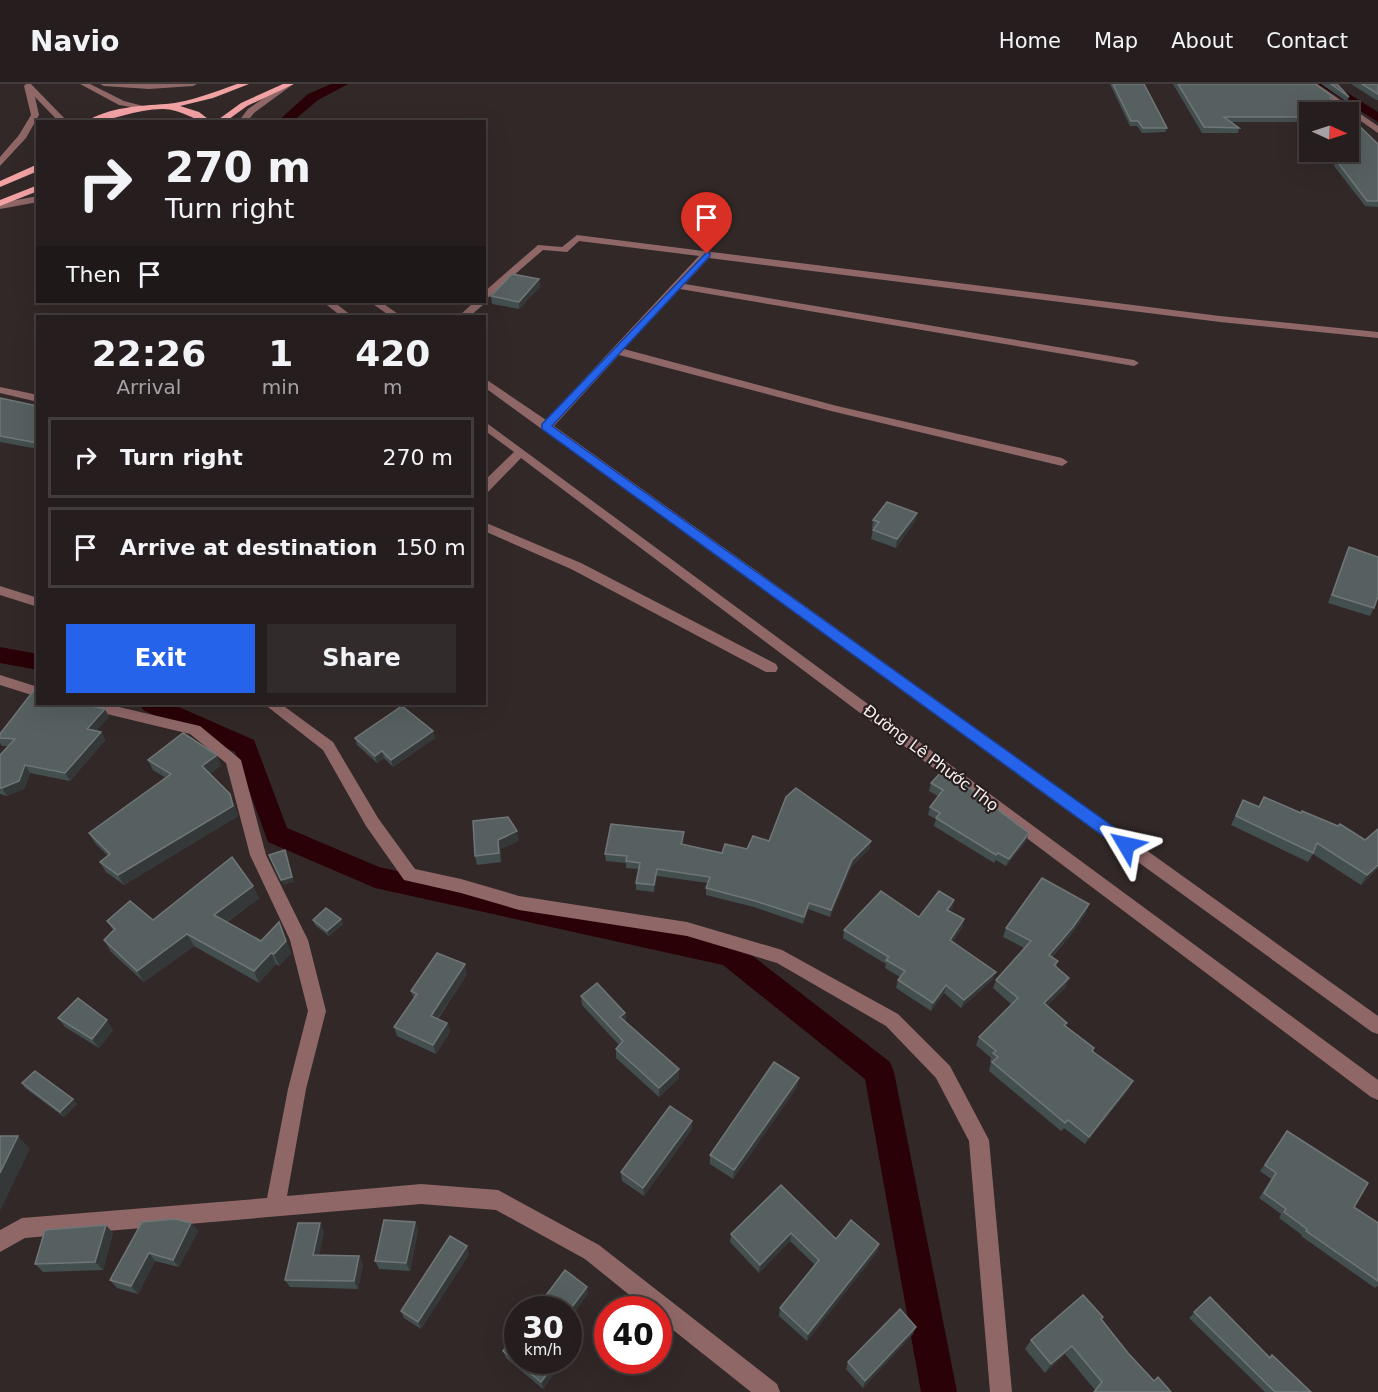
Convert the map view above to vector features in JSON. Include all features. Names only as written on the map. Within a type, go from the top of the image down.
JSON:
[{"type":"main road","points":[[164,107],[210,96],[245,84]]},
{"type":"main road","points":[[221,120],[249,101],[289,84]]},
{"type":"main road","points":[[95,120],[143,107],[164,107],[198,114],[206,120]]},
{"type":"main road","points":[[0,184],[36,168]]},
{"type":"main road","points":[[0,205],[36,190]]},
{"type":"street","points":[[84,84],[122,103],[143,107]]},
{"type":"street","points":[[104,84],[149,87],[194,84]]},
{"type":"street","points":[[244,120],[251,111],[289,84]]},
{"type":"street","points":[[1312,84],[1378,130]]},
{"type":"street","points":[[27,85],[62,120]]},
{"type":"street","points":[[0,163],[23,136],[35,115],[27,85]]},
{"type":"street","points":[[0,205],[36,199]]},
{"type":"street","points":[[486,296],[541,247],[564,250],[577,238],[1220,319],[1378,334]]},
{"type":"street","points":[[546,427],[707,254]]},
{"type":"street","points":[[678,286],[1134,363]]},
{"type":"street","points":[[329,303],[346,315]]},
{"type":"street","points":[[376,303],[394,315]]},
{"type":"street","points":[[465,315],[479,303]]},
{"type":"street","points":[[618,351],[835,409],[1062,462]]},
{"type":"street","points":[[486,382],[1378,1026]]},
{"type":"street","points":[[0,390],[36,399]]},
{"type":"street","name":"Đường Lê Phước Thọ","points":[[486,426],[1378,1091]]},
{"type":"street","points":[[486,487],[520,452]]},
{"type":"street","points":[[486,527],[576,566],[771,668]]},
{"type":"street","points":[[0,590],[36,602]]},
{"type":"street","points":[[0,680],[36,691]]},
{"type":"street","points":[[90,705],[195,730],[233,760],[258,855],[299,940],[317,1011],[297,1089],[275,1208]]},
{"type":"street","points":[[272,705],[328,746],[372,822],[410,875],[461,886],[519,903],[687,929],[782,957],[892,1020],[943,1072],[979,1140],[1001,1392]]},
{"type":"street","points":[[0,1230],[421,1194],[498,1200],[592,1252],[763,1390]]},
{"type":"street","points":[[0,1242],[22,1228]]},
{"type":"building","points":[[1113,84],[1144,84],[1167,128],[1143,128],[1138,121],[1131,121]]},
{"type":"building","points":[[1178,84],[1315,84],[1333,97],[1330,98],[1335,102],[1299,102],[1299,117],[1224,117],[1239,128],[1204,127]]},
{"type":"building","points":[[1331,84],[1337,84],[1349,97]]},
{"type":"building","points":[[1362,84],[1378,84],[1378,94]]},
{"type":"building","points":[[1359,126],[1378,144],[1378,201],[1367,201],[1338,162],[1359,162]]},
{"type":"building","points":[[512,274],[539,279],[519,302],[491,296]]},
{"type":"building","points":[[0,398],[36,406],[36,443],[0,436]]},
{"type":"building","points":[[887,502],[917,513],[897,539],[873,530],[879,522],[873,520]]},
{"type":"building","points":[[1349,547],[1378,557],[1378,596],[1374,608],[1332,595]]},
{"type":"building","points":[[36,688],[36,705],[87,705],[105,709],[87,729],[101,732],[65,773],[25,765],[19,781],[2,788],[0,788],[0,755],[15,739],[0,738],[0,734]]},
{"type":"building","points":[[402,706],[433,731],[391,760],[382,751],[375,756],[355,738]]},
{"type":"building","points":[[183,733],[217,755],[202,766],[230,794],[233,806],[118,875],[100,862],[110,854],[89,833],[171,774],[148,760]]},
{"type":"building","points":[[944,769],[1029,833],[1009,859],[998,853],[996,855],[936,818],[940,813],[930,807],[943,790],[931,783]]},
{"type":"building","points":[[796,788],[871,841],[852,860],[831,910],[809,903],[804,917],[706,888],[710,877],[657,869],[654,885],[636,883],[640,863],[626,861],[627,856],[605,854],[611,824],[684,832],[681,844],[722,853],[725,844],[747,849],[753,836],[769,841],[786,797]]},
{"type":"building","points":[[1264,797],[1301,813],[1302,811],[1338,826],[1340,824],[1365,840],[1378,829],[1378,865],[1367,875],[1317,843],[1313,853],[1236,816],[1243,800],[1259,807]]},
{"type":"building","points":[[508,817],[517,831],[498,840],[499,853],[475,856],[473,821]]},
{"type":"building","points":[[285,850],[292,877],[281,880],[269,855]]},
{"type":"building","points":[[232,857],[253,886],[214,915],[261,941],[279,922],[286,941],[254,971],[187,934],[137,971],[104,940],[115,929],[107,921],[130,901],[153,920]]},
{"type":"building","points":[[1042,878],[1089,904],[1049,955],[1058,961],[1054,965],[1069,978],[1044,1003],[1067,1023],[1064,1025],[1094,1048],[1092,1051],[1133,1081],[1089,1137],[1068,1120],[1065,1123],[992,1062],[998,1057],[993,1053],[996,1051],[979,1037],[1018,998],[996,980],[1031,941],[1006,928]]},
{"type":"building","points":[[881,891],[919,917],[939,891],[954,900],[947,910],[964,919],[950,940],[996,972],[964,1000],[946,985],[933,1003],[898,980],[905,971],[886,960],[889,957],[844,930]]},
{"type":"building","points":[[326,908],[341,919],[327,931],[313,920]]},
{"type":"building","points":[[437,953],[465,964],[431,1016],[447,1023],[433,1045],[394,1027],[417,994],[411,991]]},
{"type":"building","points":[[597,983],[625,1013],[620,1017],[679,1069],[659,1088],[616,1049],[623,1041],[581,996]]},
{"type":"building","points":[[78,998],[107,1020],[92,1039],[58,1018]]},
{"type":"building","points":[[774,1062],[799,1078],[734,1170],[710,1155]]},
{"type":"building","points":[[35,1071],[73,1099],[60,1112],[22,1083]]},
{"type":"building","points":[[670,1106],[692,1121],[643,1188],[621,1172]]},
{"type":"building","points":[[1287,1131],[1368,1183],[1354,1207],[1378,1223],[1378,1281],[1306,1231],[1307,1229],[1284,1212],[1286,1209],[1264,1193],[1276,1173],[1265,1165]]},
{"type":"building","points":[[0,1136],[18,1136],[0,1173]]},
{"type":"building","points":[[781,1185],[836,1239],[851,1220],[879,1244],[808,1334],[780,1308],[819,1260],[791,1233],[760,1265],[731,1234]]},
{"type":"building","points":[[175,1219],[191,1223],[173,1260],[149,1253],[131,1286],[110,1280],[142,1222]]},
{"type":"building","points":[[384,1220],[415,1222],[406,1263],[375,1261]]},
{"type":"building","points":[[298,1223],[320,1223],[313,1255],[359,1256],[354,1281],[285,1280]]},
{"type":"building","points":[[106,1225],[95,1262],[35,1264],[45,1230]]},
{"type":"building","points":[[450,1236],[467,1246],[418,1322],[401,1311]]},
{"type":"building","points":[[565,1270],[587,1287],[580,1296],[546,1296]]},
{"type":"building","points":[[1083,1295],[1103,1317],[1101,1319],[1128,1353],[1154,1381],[1158,1377],[1171,1392],[1094,1392],[1102,1382],[1072,1346],[1051,1364],[1031,1340]]},
{"type":"building","points":[[1210,1297],[1270,1358],[1272,1355],[1311,1392],[1275,1392],[1194,1312]]},
{"type":"building","points":[[900,1309],[916,1327],[865,1381],[848,1362]]},
{"type":"building","points":[[531,1374],[547,1374],[541,1382]]},
{"type":"waterway","points":[[285,120],[313,97],[342,84]]},
{"type":"waterway","points":[[1324,84],[1378,118]]},
{"type":"waterway","points":[[0,655],[36,662]]},
{"type":"waterway","points":[[153,705],[245,746],[277,835],[375,877],[731,955],[879,1072],[939,1392]]},
{"type":"route","points":[[707,254],[546,427],[1126,845]]}]
